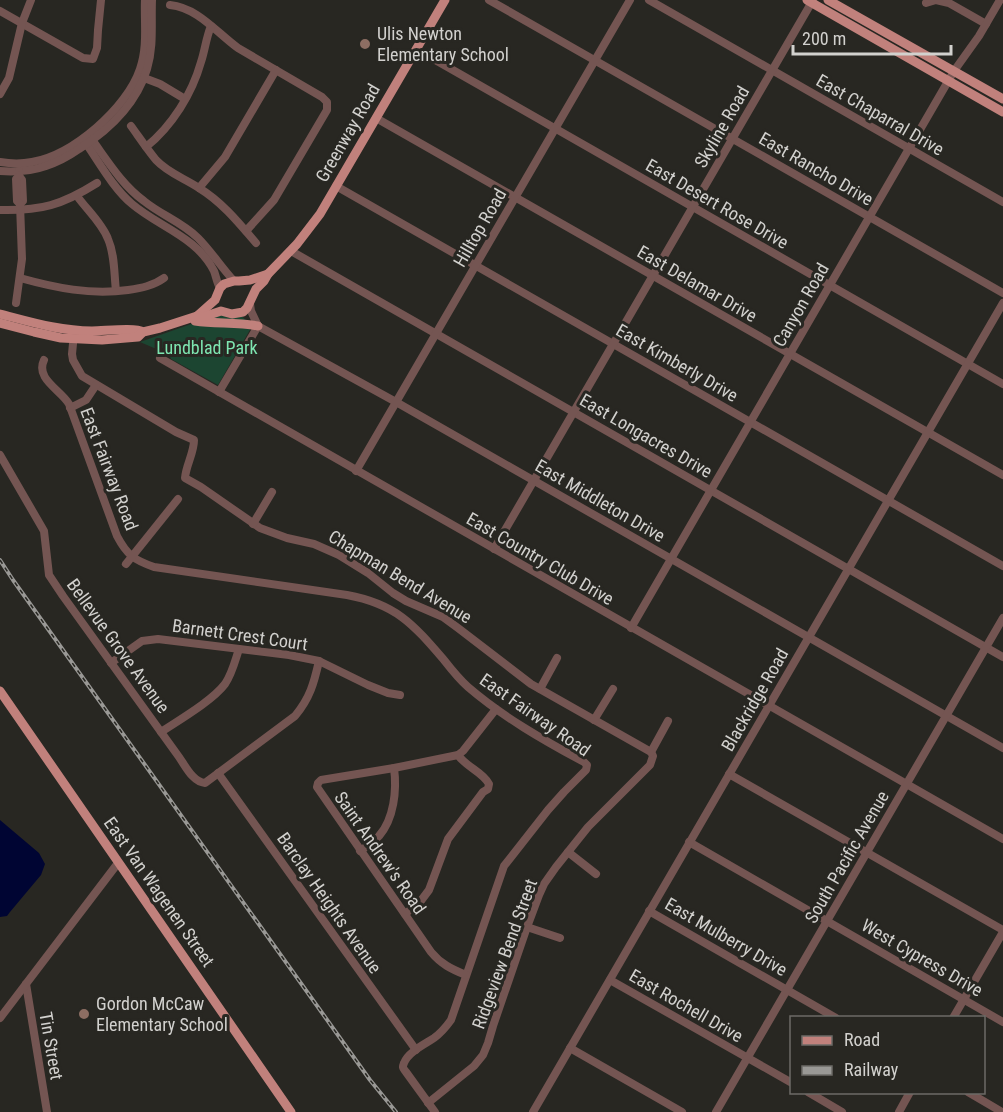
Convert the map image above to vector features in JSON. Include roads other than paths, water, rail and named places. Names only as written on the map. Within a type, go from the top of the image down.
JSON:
[{"type":"main road","name":"Greenway Road","points":[[250,301],[268,274],[312,225],[445,0]]},
{"type":"main road","points":[[828,0],[1003,99]]},
{"type":"main road","points":[[811,1],[821,2],[852,20],[872,25]]},
{"type":"main road","points":[[811,1],[1003,112]]},
{"type":"main road","name":"Greenway Road","points":[[237,281],[250,280],[268,274]]},
{"type":"main road","points":[[0,322],[42,334],[121,339],[138,337],[143,332],[197,316],[211,304],[219,291],[229,282],[237,281],[248,288],[250,301],[243,312],[237,314],[221,311],[203,317],[197,316]]},
{"type":"main road","points":[[219,291],[219,304],[227,312]]},
{"type":"main road","points":[[0,314],[74,335]]},
{"type":"main road","points":[[187,320],[209,323],[246,323],[258,326]]},
{"type":"main road","name":"East Van Wagenen Street","points":[[0,691],[291,1112]]},
{"type":"street","points":[[0,94],[9,78],[22,23],[31,0]]},
{"type":"street","points":[[0,11],[83,58],[93,59],[97,48],[102,0]]},
{"type":"street","points":[[141,76],[145,51],[145,0]]},
{"type":"street","points":[[0,171],[19,170],[87,139],[109,127],[125,110],[130,104],[151,52],[152,0]]},
{"type":"street","name":"East Rancho Drive","points":[[489,0],[1003,293]]},
{"type":"street","name":"Hilltop Road","points":[[356,471],[630,0]]},
{"type":"street","name":"East Chaparral Drive","points":[[649,0],[1003,202]]},
{"type":"street","points":[[926,3],[936,0],[950,3],[986,24]]},
{"type":"street","name":"Canyon Road","points":[[631,628],[948,80],[1000,0]]},
{"type":"street","name":"Skyline Road","points":[[494,549],[811,1]]},
{"type":"street","points":[[170,5],[181,6],[202,18],[238,48],[327,102],[327,110],[274,200],[246,231]]},
{"type":"street","points":[[146,147],[169,126],[194,83],[211,26]]},
{"type":"street","name":"East Desert Rose Drive","points":[[416,49],[1003,384]]},
{"type":"street","points":[[199,188],[225,157],[276,70]]},
{"type":"street","points":[[141,76],[185,99]]},
{"type":"street","name":"East Delamar Drive","points":[[376,118],[1003,475]]},
{"type":"street","points":[[131,126],[156,160],[199,188],[230,213],[256,243]]},
{"type":"street","points":[[87,139],[128,187],[149,205],[198,237],[221,267],[237,281]]},
{"type":"street","points":[[87,139],[123,196],[197,249],[214,272],[219,291]]},
{"type":"street","points":[[0,162],[19,170]]},
{"type":"street","points":[[16,303],[23,250],[20,207],[17,201],[16,179],[19,170]]},
{"type":"street","points":[[0,210],[20,207],[45,208],[76,196],[97,183]]},
{"type":"street","name":"East Kimberly Drive","points":[[336,186],[1003,566]]},
{"type":"street","points":[[76,196],[108,238],[116,291]]},
{"type":"street","name":"East Longacres Drive","points":[[291,251],[1003,657]]},
{"type":"street","points":[[20,278],[69,290],[91,292],[140,288],[156,284],[164,278]]},
{"type":"street","points":[[219,392],[258,326],[251,311],[250,301]]},
{"type":"street","name":"Blackridge Road","points":[[533,1112],[1003,303]]},
{"type":"street","name":"East Middleton Drive","points":[[258,326],[534,480],[1003,748]]},
{"type":"street","name":"Chapman Bend Avenue","points":[[74,335],[73,360],[82,376],[176,432],[194,440],[194,448],[187,465],[185,478],[230,506],[253,524],[271,533],[314,544],[339,555],[406,601],[443,618],[540,689],[652,754]]},
{"type":"street","name":"East Country Club Drive","points":[[160,358],[1003,839]]},
{"type":"street","name":"East Fairway Road","points":[[44,360],[42,369],[44,376],[66,400],[70,408],[117,536],[123,548],[132,557],[154,567],[347,595],[374,602],[398,614],[413,625],[462,681],[496,709],[587,765],[586,770],[548,810],[504,866],[451,1020],[435,1037],[416,1050]]},
{"type":"street","points":[[70,408],[86,400],[96,385]]},
{"type":"street","name":"Bellevue Grove Avenue","points":[[0,455],[44,531],[49,575],[194,778],[199,783],[205,783],[218,773]]},
{"type":"street","points":[[253,524],[272,492]]},
{"type":"street","points":[[126,564],[178,499]]},
{"type":"street","name":"South Pacific Avenue","points":[[716,1112],[1003,618]]},
{"type":"street","name":"Barnett Crest Court","points":[[111,663],[142,641],[158,639],[290,655],[319,661],[368,685],[400,695]]},
{"type":"street","points":[[161,732],[215,694],[225,684],[239,650]]},
{"type":"street","points":[[540,689],[557,658]]},
{"type":"street","points":[[218,773],[294,716],[311,692],[319,661]]},
{"type":"street","points":[[594,720],[613,689]]},
{"type":"street","points":[[405,914],[426,895],[448,839],[483,792],[488,789],[489,784],[486,779],[458,756],[496,709]]},
{"type":"street","name":"Ridgeview Bend Street","points":[[428,1103],[474,1066],[483,1055],[544,884],[588,827],[650,765],[652,754],[668,721]]},
{"type":"street","name":"Saint Andrew's Road","points":[[458,756],[321,780],[317,787],[440,962],[466,975]]},
{"type":"street","points":[[360,851],[380,835],[388,819],[396,790],[394,768]]},
{"type":"street","name":"Barclay Heights Avenue","points":[[218,773],[416,1050]]},
{"type":"street","points":[[729,774],[1003,931],[955,1016]]},
{"type":"street","name":"West Cypress Drive","points":[[689,842],[1003,1022]]},
{"type":"street","points":[[568,852],[596,874]]},
{"type":"street","points":[[0,1018],[118,863]]},
{"type":"street","name":"East Mulberry Drive","points":[[650,911],[834,1016]]},
{"type":"street","points":[[527,927],[560,938]]},
{"type":"street","name":"East Rochell Drive","points":[[610,980],[790,1082]]},
{"type":"street","name":"Tin Street","points":[[26,984],[47,1112]]},
{"type":"street","points":[[570,1048],[682,1112]]},
{"type":"street","points":[[416,1050],[407,1058],[403,1067],[435,1112]]},
{"type":"street","points":[[811,1094],[842,1112]]},
{"type":"street","points":[[899,1112],[909,1094]]},
{"type":"street","points":[[971,1094],[1002,1112]]},
{"type":"water","points":[[0,820],[39,853],[45,864],[41,875],[7,916],[0,917]]},
{"type":"railway","points":[[0,560],[370,1080],[396,1112]]},
{"type":"place","name":"Ulis Newton Elementary School","points":[[365,44]]},
{"type":"place","name":"Gordon McCaw Elementary School","points":[[84,1014]]},
{"type":"park label","name":"Lundblad Park","points":[[207,348]]}]
